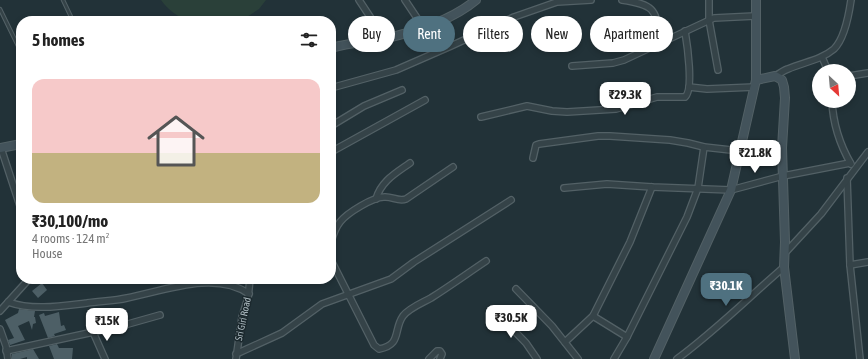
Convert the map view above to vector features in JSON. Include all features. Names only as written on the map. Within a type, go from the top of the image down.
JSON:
[{"type":"street","points":[[359,0],[370,16]]},
{"type":"street","points":[[405,0],[416,16]]},
{"type":"street","points":[[450,16],[458,13],[476,0]]},
{"type":"street","points":[[336,87],[396,70],[514,17],[557,2],[591,0]]},
{"type":"street","points":[[622,0],[642,4],[652,9],[656,16]]},
{"type":"street","points":[[709,0],[709,20],[718,70]]},
{"type":"street","points":[[654,359],[731,190],[755,84],[756,0]]},
{"type":"street","points":[[689,87],[707,89],[755,84],[822,56],[835,48],[842,35],[851,0]]},
{"type":"street","points":[[673,36],[709,20],[720,17],[755,16]]},
{"type":"street","points":[[481,117],[527,106],[558,112],[616,109],[657,98],[685,97],[689,93],[689,87],[688,51],[685,31]]},
{"type":"street","points":[[336,47],[348,45]]},
{"type":"street","points":[[572,66],[613,63],[641,52]]},
{"type":"street","points":[[822,56],[825,64]]},
{"type":"street","points":[[856,75],[868,73]]},
{"type":"street","points":[[775,76],[782,80],[785,98],[782,148],[785,253],[784,267],[795,359]]},
{"type":"street","points":[[336,123],[364,106],[402,90]]},
{"type":"street","points":[[336,149],[425,100]]},
{"type":"street","points":[[832,108],[836,128],[854,170]]},
{"type":"street","points":[[533,158],[534,147],[536,145],[598,136],[670,140],[704,147],[740,151]]},
{"type":"street","points":[[16,145],[0,148],[16,194]]},
{"type":"street","points":[[614,359],[627,338],[687,217],[698,188],[704,147]]},
{"type":"street","points":[[785,253],[821,214],[868,152]]},
{"type":"street","points":[[564,188],[607,184],[731,190],[783,176],[850,162]]},
{"type":"street","points":[[376,199],[380,187],[410,163]]},
{"type":"street","points":[[336,228],[349,214],[376,199],[384,197],[401,201],[406,199],[453,167]]},
{"type":"street","points":[[847,178],[850,265],[860,359]]},
{"type":"street","points":[[565,342],[594,316],[630,242],[652,187]]},
{"type":"street","points":[[236,356],[282,333],[322,304],[392,279],[414,262],[512,200]]},
{"type":"street","points":[[336,271],[349,294],[374,345],[379,349],[385,348],[394,342],[402,317],[407,312],[486,261]]},
{"type":"street","points":[[850,265],[868,262]]},
{"type":"street","points":[[677,359],[708,335],[784,267]]},
{"type":"street","points":[[0,311],[24,284]]},
{"type":"street","points":[[8,302],[17,305],[56,307],[124,299],[166,288],[195,284]]},
{"type":"street","points":[[226,284],[243,290],[249,294]]},
{"type":"street","name":"Sri Giri Road","points":[[236,356],[242,317],[249,294],[250,284]]},
{"type":"street","points":[[516,289],[552,326],[578,359]]},
{"type":"street","points":[[495,311],[526,342],[537,359]]},
{"type":"street","points":[[6,351],[93,332],[160,314]]},
{"type":"street","points":[[594,316],[627,338]]},
{"type":"street","points":[[0,329],[6,346],[8,359]]},
{"type":"street","points":[[93,332],[105,359]]},
{"type":"street","points":[[429,359],[437,350],[442,354],[440,359]]},
{"type":"lane","points":[[63,0],[71,16]]},
{"type":"lane","points":[[0,9],[16,42]]},
{"type":"green space","points":[[161,0],[266,0],[259,9],[248,16],[179,16],[166,7]]},
{"type":"building","points":[[41,284],[43,284],[47,290],[38,298],[32,291]]},
{"type":"building","points":[[19,309],[35,311],[34,317],[36,323],[33,324],[32,330],[29,321],[18,326],[25,340],[10,345],[8,340],[14,338],[5,320],[18,313]]},
{"type":"building","points":[[59,312],[61,326],[64,325],[66,330],[54,334],[55,336],[48,338],[39,315],[44,313],[45,316]]},
{"type":"building","points":[[57,344],[59,348],[73,348],[72,359],[54,359],[49,346]]},
{"type":"building","points":[[33,349],[39,359],[27,359],[27,357],[12,359],[12,354]]}]
